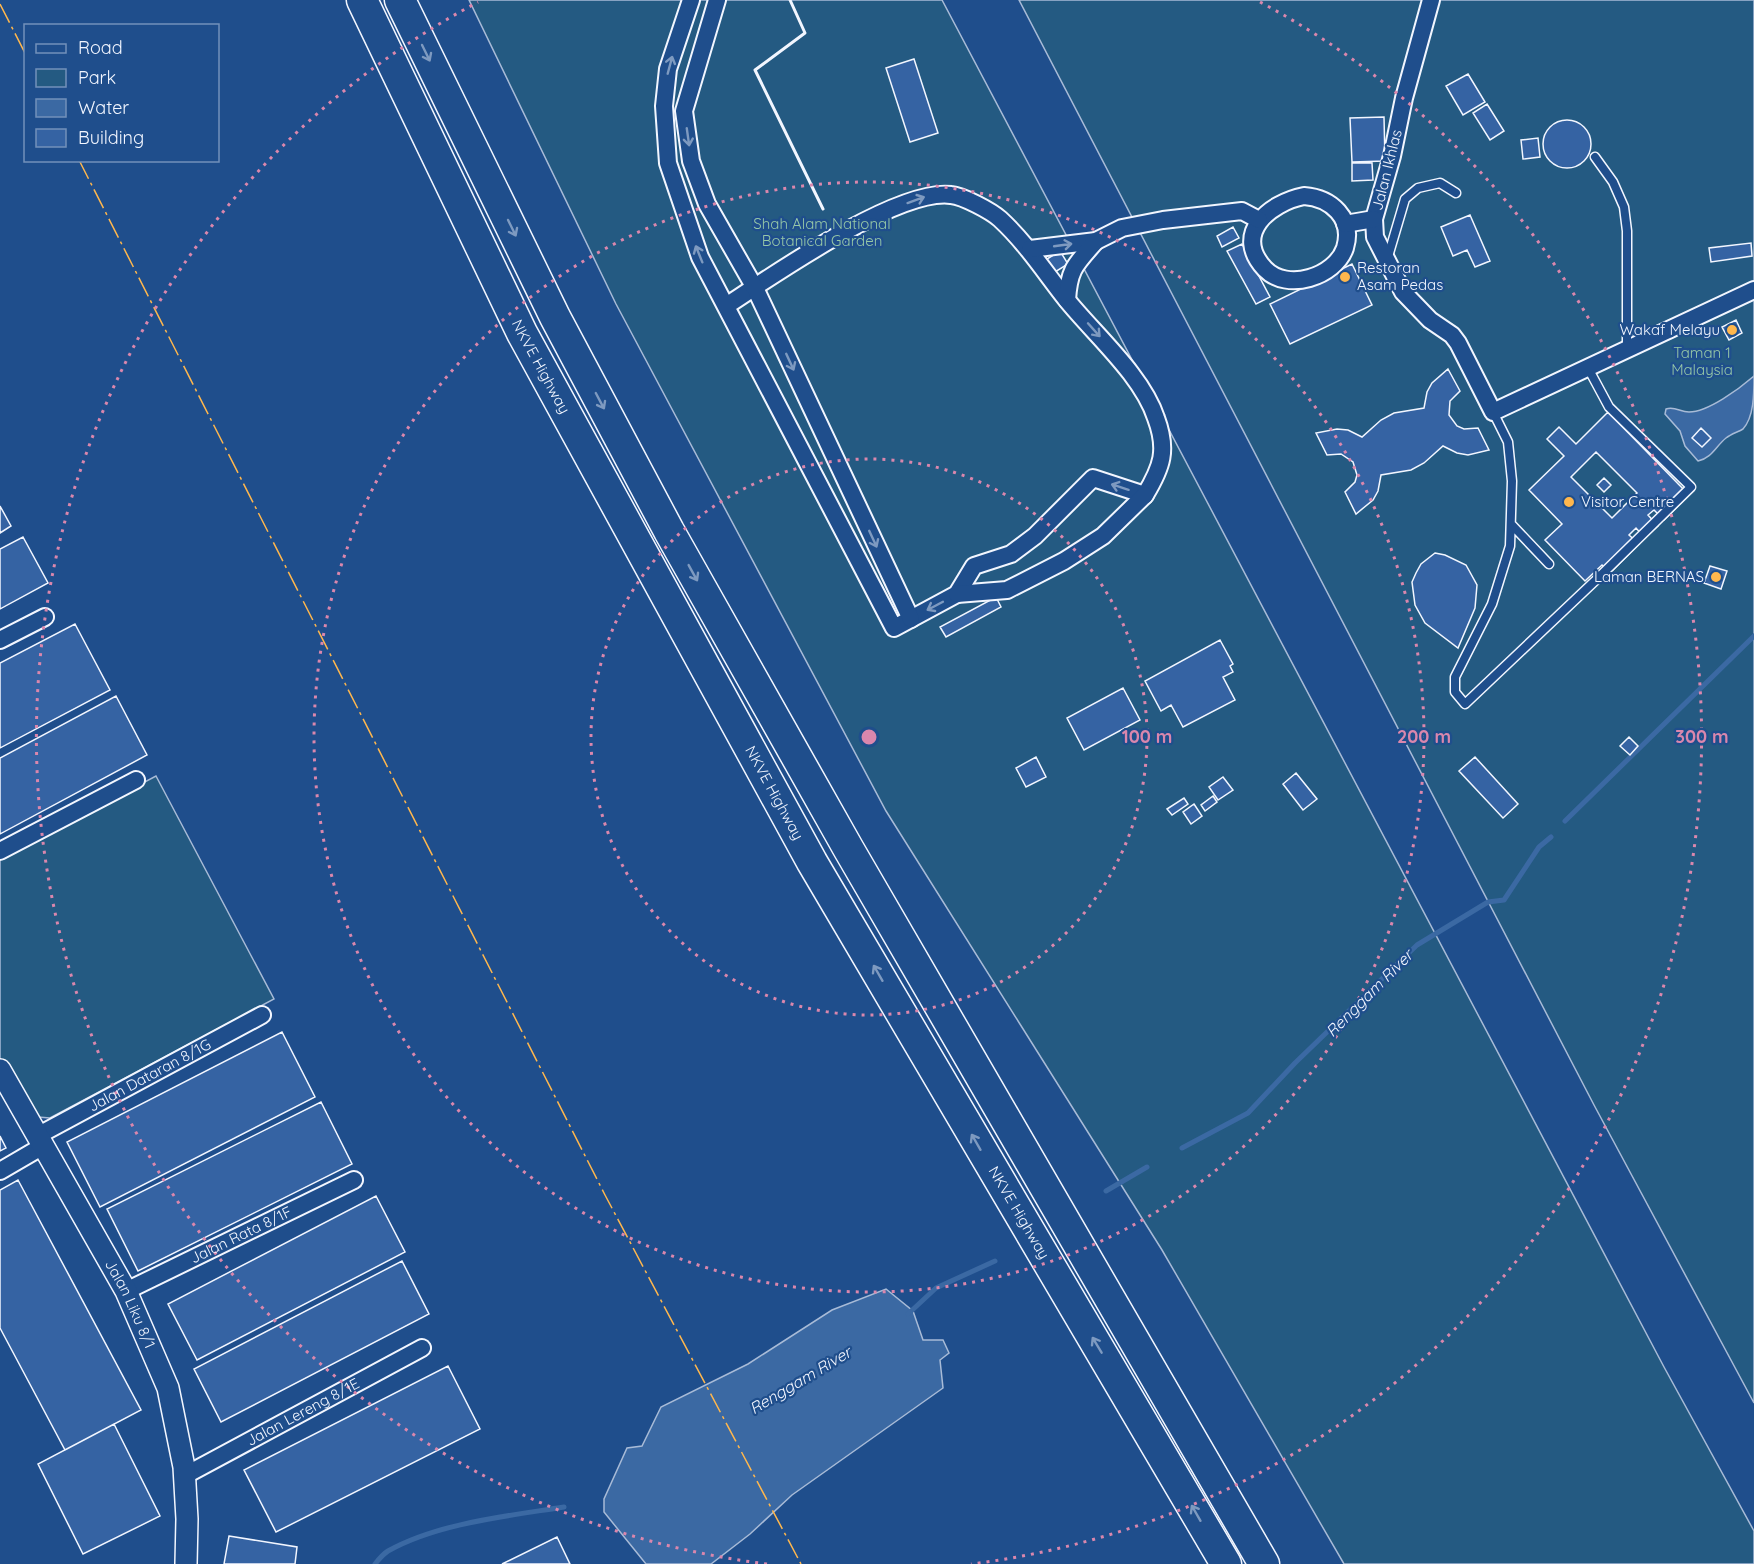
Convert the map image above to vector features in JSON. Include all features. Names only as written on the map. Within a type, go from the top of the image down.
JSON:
[{"type":"highway","name":"NKVE Highway","points":[[362,0],[522,333],[812,862],[1226,1564]]},
{"type":"highway","points":[[400,0],[555,317],[669,531],[848,848],[1264,1564]]},
{"type":"street","points":[[691,0],[668,69],[664,106],[668,163],[700,257],[894,628],[957,594],[1007,590],[1064,561],[1103,536],[1145,495],[1162,464],[1161,438],[1157,420],[1142,391],[1110,348],[1067,300],[1030,249],[998,216],[953,195],[932,194],[852,228],[795,260],[726,306]]},
{"type":"street","points":[[717,0],[684,111],[692,162],[707,204],[755,288],[911,619]]},
{"type":"street","name":"Jalan Ikhlas","points":[[1431,0],[1374,219],[1376,237],[1403,292],[1430,320],[1452,335],[1458,343],[1493,412]]},
{"type":"street","points":[[1304,196],[1319,197],[1339,212],[1345,224],[1347,237],[1345,249],[1336,262],[1312,277],[1296,281],[1281,279],[1269,273],[1255,252],[1253,240],[1255,227],[1259,220],[1276,205],[1287,199],[1304,196]]},
{"type":"street","points":[[1030,249],[1096,241],[1122,228],[1163,220],[1242,211],[1259,220]]},
{"type":"street","points":[[1345,224],[1374,219]]},
{"type":"street","points":[[1067,300],[1068,279],[1076,264],[1096,241]]},
{"type":"street","points":[[1493,412],[1754,290]]},
{"type":"street","points":[[957,594],[974,566],[1011,554],[1035,536],[1093,478],[1145,495]]},
{"type":"street","points":[[0,640],[45,617]]},
{"type":"street","points":[[0,851],[136,780]]},
{"type":"street","name":"Jalan Dataran 8/1G","points":[[0,1171],[40,1141],[262,1015]]},
{"type":"street","name":"Jalan Liku 8/1","points":[[0,1070],[126,1291],[168,1388],[184,1476],[187,1519],[186,1564]]},
{"type":"street","name":"Jalan Rata 8/1F","points":[[126,1291],[354,1180]]},
{"type":"street","name":"Jalan Lereng 8/1E","points":[[184,1476],[422,1348]]},
{"type":"lane","points":[[1595,157],[1613,182],[1624,207],[1627,231],[1627,349]]},
{"type":"lane","points":[[1387,261],[1405,199],[1418,188],[1440,183],[1456,193]]},
{"type":"lane","points":[[1493,412],[1508,442],[1512,482],[1510,546],[1492,604],[1455,677],[1455,692],[1465,704],[1589,587],[1690,487],[1609,407],[1588,368]]},
{"type":"lane","points":[[1512,525],[1549,564]]},
{"type":"green space","name":"Shah Alam National Botanical Garden","points":[[469,0],[942,0],[1664,1367],[1754,1531],[1754,1564],[1344,1564],[1162,1250],[886,811],[616,304]]},
{"type":"green space","name":"Taman 1 Malaysia","points":[[1019,0],[1754,0],[1754,1403],[1594,1105]]},
{"type":"green space","points":[[156,776],[274,999],[50,1118],[38,1117],[0,1064],[0,858]]},
{"type":"water","points":[[1754,376],[1753,405],[1747,424],[1743,429],[1726,438],[1707,457],[1698,461],[1685,446],[1680,431],[1665,414],[1666,409],[1689,412],[1705,408],[1732,393]]},
{"type":"water","points":[[886,1289],[913,1311],[923,1340],[943,1340],[949,1353],[940,1360],[943,1388],[792,1495],[750,1534],[711,1564],[646,1564],[604,1512],[604,1499],[627,1448],[642,1446],[661,1407],[748,1364],[832,1310]]},
{"type":"building","points":[[914,59],[938,133],[910,142],[886,68]]},
{"type":"building","points":[[1468,74],[1485,102],[1463,115],[1446,86]]},
{"type":"building","points":[[1487,104],[1504,131],[1490,140],[1473,113]]},
{"type":"building","points":[[1384,117],[1385,161],[1352,162],[1350,118]]},
{"type":"building","points":[[1562,120],[1572,120],[1587,130],[1591,144],[1590,153],[1581,164],[1572,168],[1562,168],[1547,158],[1543,149],[1543,139],[1553,124]]},
{"type":"building","points":[[1538,138],[1540,157],[1523,159],[1521,140]]},
{"type":"building","points":[[1352,163],[1372,163],[1373,180],[1352,181]]},
{"type":"building","points":[[1470,215],[1490,261],[1475,267],[1467,250],[1453,256],[1441,227]]},
{"type":"building","points":[[1233,227],[1239,238],[1222,247],[1217,236]]},
{"type":"building","points":[[1751,243],[1752,256],[1711,262],[1709,248]]},
{"type":"building","points":[[1242,244],[1270,297],[1256,304],[1227,251]]},
{"type":"building","points":[[1060,251],[1068,264],[1055,272],[1047,259]]},
{"type":"building","points":[[1352,264],[1372,305],[1290,344],[1270,304]]},
{"type":"building","name":"Wakaf Melayu","points":[[1736,320],[1742,333],[1729,340],[1722,327]]},
{"type":"building","points":[[1448,369],[1460,391],[1450,401],[1449,415],[1457,426],[1464,429],[1478,428],[1489,450],[1468,455],[1457,453],[1443,446],[1424,463],[1411,470],[1381,475],[1378,491],[1373,500],[1356,514],[1345,492],[1355,482],[1357,475],[1353,462],[1341,454],[1327,455],[1316,433],[1337,429],[1348,430],[1362,437],[1381,420],[1394,413],[1424,408],[1427,392],[1432,383]]},
{"type":"building","name":"Visitor Centre","points":[[1608,412],[1689,495],[1664,520],[1654,510],[1648,515],[1658,526],[1645,538],[1636,528],[1629,535],[1639,544],[1610,573],[1602,565],[1585,581],[1545,540],[1562,524],[1529,490],[1564,456],[1547,439],[1559,427],[1576,444]],"holes":[[[1596,452],[1637,493],[1612,518],[1571,477]]]},
{"type":"building","points":[[1701,428],[1711,438],[1702,447],[1692,438]]},
{"type":"building","points":[[1604,478],[1611,485],[1604,492],[1597,485]]},
{"type":"building","points":[[0,506],[11,526],[0,533]]},
{"type":"building","points":[[23,537],[48,583],[0,609],[0,549]]},
{"type":"building","points":[[1435,553],[1466,565],[1477,585],[1475,608],[1458,648],[1425,623],[1415,605],[1412,582],[1421,564]]},
{"type":"building","name":"Laman BERNAS","points":[[1710,566],[1727,571],[1721,589],[1704,583]]},
{"type":"building","points":[[996,597],[1001,607],[946,637],[940,627]]},
{"type":"building","points":[[75,624],[110,690],[0,748],[0,663]]},
{"type":"building","points":[[1220,640],[1233,664],[1230,666],[1233,672],[1223,677],[1235,700],[1183,727],[1171,705],[1161,711],[1145,681]]},
{"type":"building","points":[[1123,688],[1140,720],[1084,750],[1067,718]]},
{"type":"building","points":[[116,696],[147,755],[0,834],[0,758]]},
{"type":"building","points":[[1629,737],[1638,746],[1630,755],[1620,746]]},
{"type":"building","points":[[1036,757],[1046,777],[1026,787],[1016,768]]},
{"type":"building","points":[[1475,757],[1518,804],[1503,818],[1459,771]]},
{"type":"building","points":[[1296,773],[1317,799],[1303,810],[1283,784]]},
{"type":"building","points":[[1223,777],[1233,790],[1218,800],[1209,787]]},
{"type":"building","points":[[1213,796],[1217,802],[1205,811],[1201,805]]},
{"type":"building","points":[[1184,798],[1188,804],[1172,815],[1167,809]]},
{"type":"building","points":[[1194,804],[1202,816],[1191,824],[1183,812]]},
{"type":"building","points":[[282,1032],[315,1097],[100,1207],[67,1142]]},
{"type":"building","points":[[321,1102],[352,1164],[138,1271],[107,1209]]},
{"type":"building","points":[[0,1136],[6,1148],[0,1151]]},
{"type":"building","points":[[18,1180],[141,1410],[65,1450],[0,1328],[0,1190]]},
{"type":"building","points":[[376,1196],[405,1252],[197,1360],[168,1304]]},
{"type":"building","points":[[402,1261],[429,1314],[221,1422],[194,1369]]},
{"type":"building","points":[[448,1366],[480,1429],[276,1532],[244,1470]]},
{"type":"building","points":[[114,1424],[160,1516],[83,1554],[38,1464]]},
{"type":"building","points":[[229,1536],[297,1547],[295,1564],[224,1564]]},
{"type":"building","points":[[557,1537],[570,1564],[502,1564]]},
{"type":"waterway","name":"Renggam River","points":[[1565,821],[1754,636]]},
{"type":"waterway","name":"Renggam River","points":[[1182,1148],[1248,1113],[1295,1063],[1417,945],[1488,902],[1504,900],[1539,847],[1551,837]]},
{"type":"waterway","name":"Renggam River","points":[[1106,1191],[1147,1167]]},
{"type":"waterway","name":"Renggam River","points":[[908,1314],[936,1288],[995,1261]]},
{"type":"waterway","name":"Renggam River","points":[[375,1564],[388,1551],[408,1541],[451,1527],[497,1517],[564,1507]]},
{"type":"wall","points":[[790,0],[805,33],[755,70],[823,209]]},
{"type":"power","points":[[0,4],[24,51]]},
{"type":"power","points":[[80,162],[605,1195],[801,1564]]},
{"type":"place","name":"Restoran Asam Pedas","points":[[1345,277]]},
{"type":"place","name":"Wakaf Melayu","points":[[1732,330]]},
{"type":"place","name":"Visitor Centre","points":[[1569,502]]},
{"type":"place","name":"Laman BERNAS","points":[[1716,577]]}]
